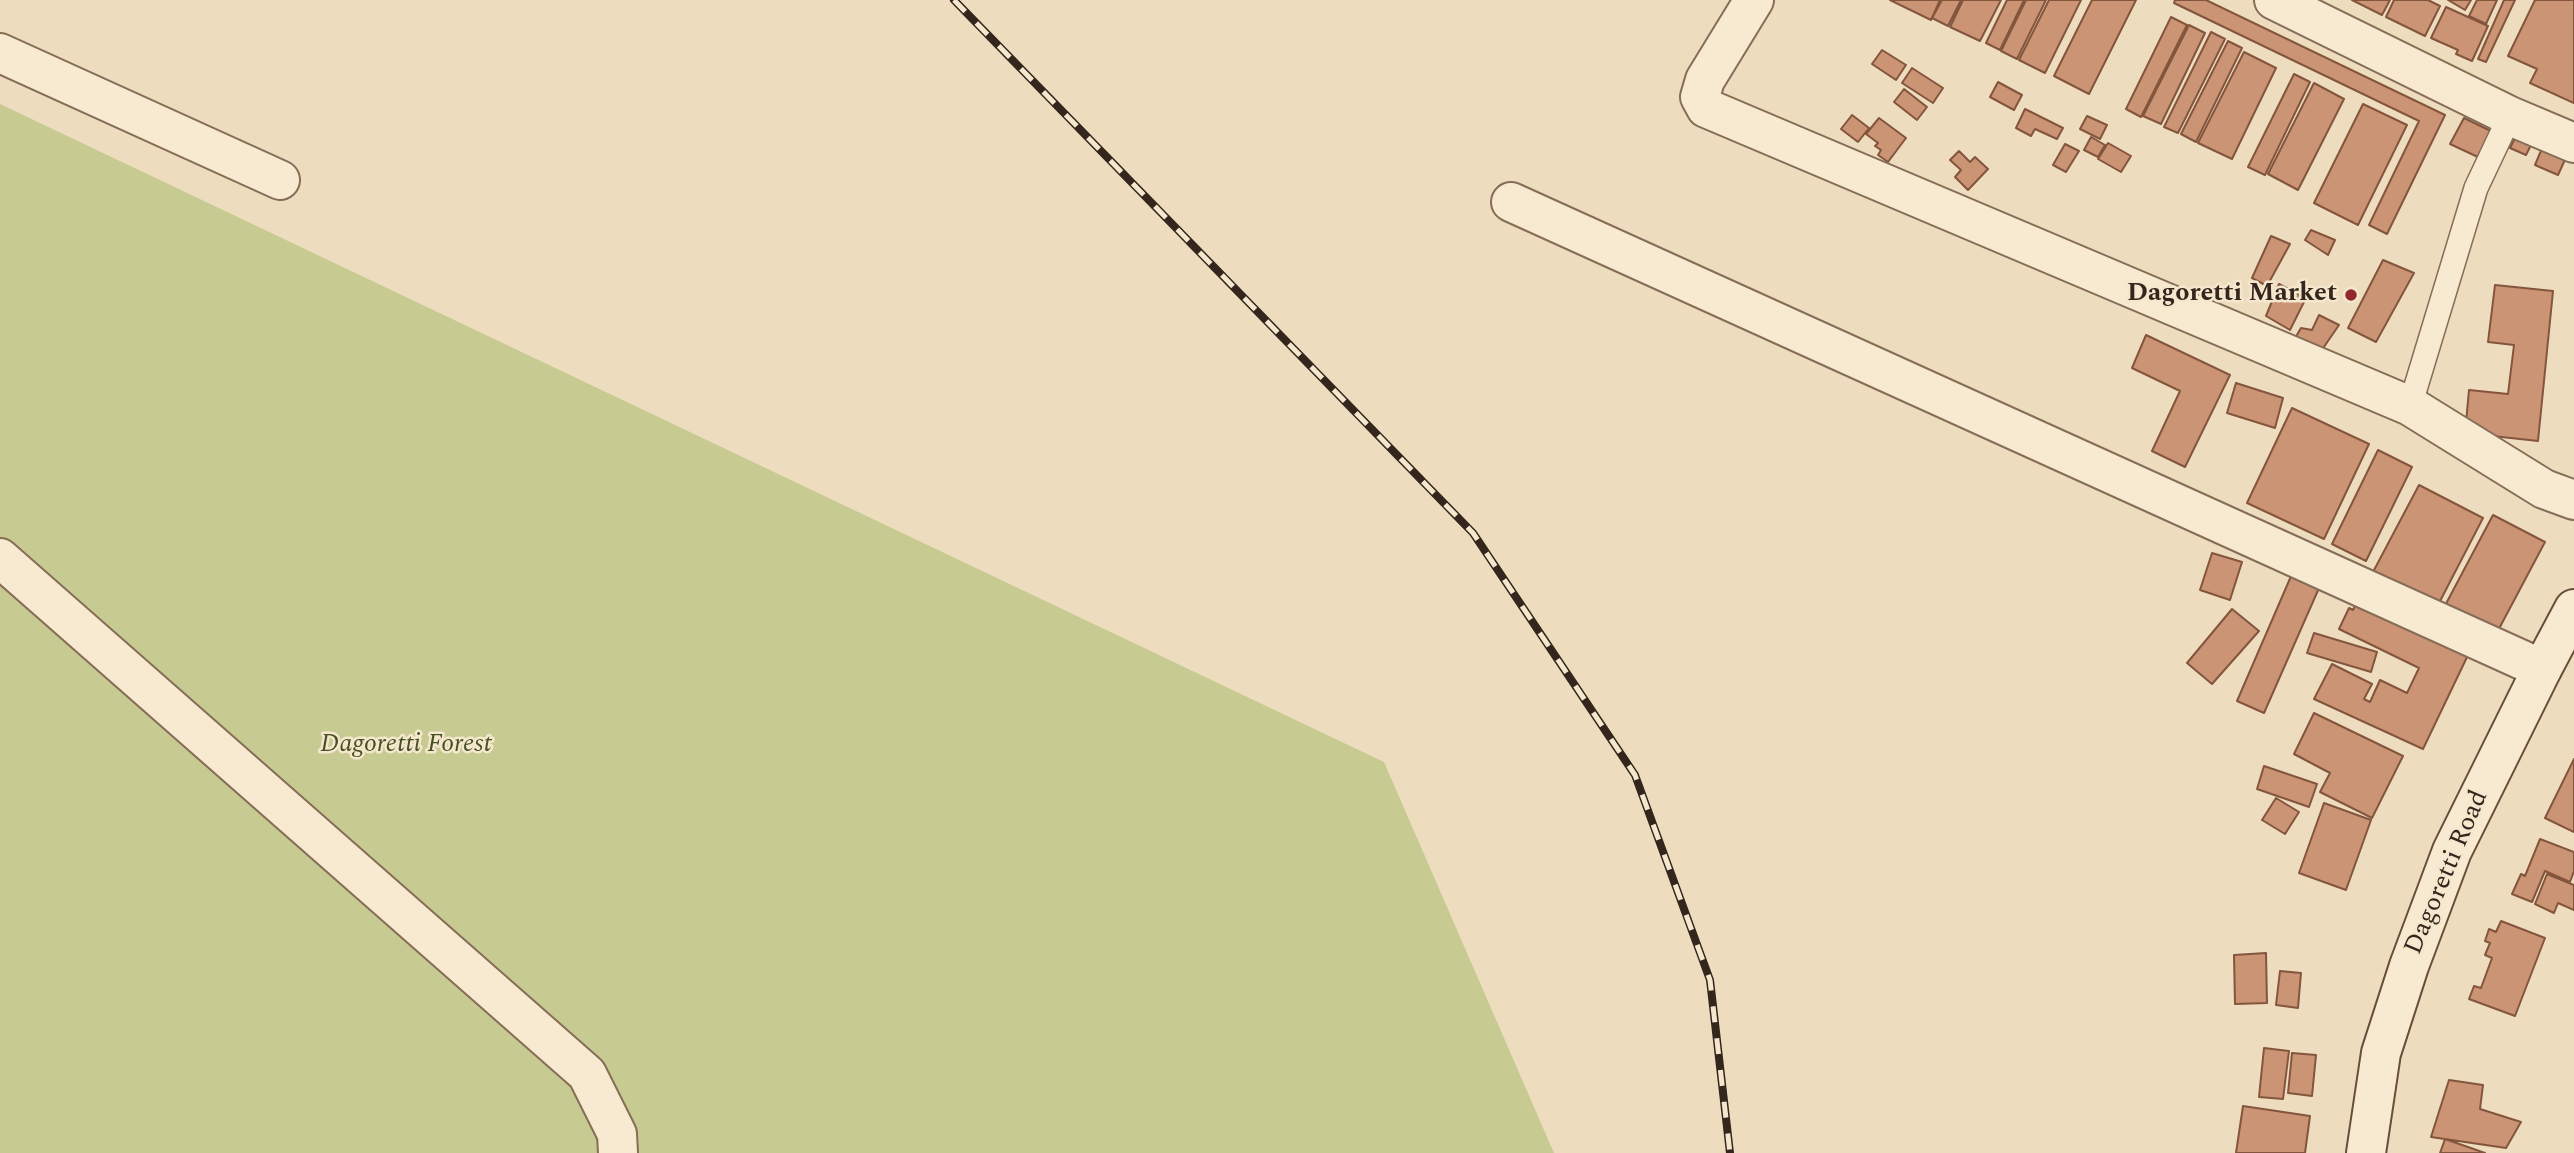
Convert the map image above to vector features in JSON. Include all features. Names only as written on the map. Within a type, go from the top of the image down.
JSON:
[{"type":"street","points":[[1754,0],[1705,80],[1700,97],[1706,108],[2410,406],[2544,489],[2574,500]]},
{"type":"street","points":[[2274,0],[2510,116],[2574,144]]},
{"type":"street","points":[[0,53],[280,180]]},
{"type":"street","points":[[1511,202],[2542,669]]},
{"type":"street","points":[[0,558],[587,1074],[617,1134],[618,1153]]},
{"type":"street","name":"Dagoretti Road","points":[[2366,1153],[2381,1053],[2409,965],[2452,851],[2574,609]]},
{"type":"lane","points":[[2410,406],[2476,188],[2510,116]]},
{"type":"green space","name":"Dagoretti Forest","points":[[0,104],[1384,762],[1554,1153],[0,1153]]},
{"type":"building","points":[[1890,0],[1940,0],[1931,20]]},
{"type":"building","points":[[1942,0],[1961,0],[1948,26],[1932,18]]},
{"type":"building","points":[[1963,0],[2001,0],[1980,41],[1950,27]]},
{"type":"building","points":[[2007,0],[2024,0],[2000,50],[1986,43]]},
{"type":"building","points":[[2026,0],[2046,0],[2017,59],[2001,51]]},
{"type":"building","points":[[2049,0],[2081,0],[2045,73],[2019,60]]},
{"type":"building","points":[[2092,0],[2136,0],[2089,94],[2054,76]]},
{"type":"building","points":[[2175,0],[2206,0],[2445,115],[2387,234],[2369,225],[2419,121],[2174,3]]},
{"type":"building","points":[[2352,0],[2390,0],[2382,15]]},
{"type":"building","points":[[2394,0],[2428,0],[2440,6],[2425,36],[2386,17]]},
{"type":"building","points":[[2448,0],[2471,0],[2465,10]]},
{"type":"building","points":[[2477,0],[2497,0],[2486,24],[2469,16]]},
{"type":"building","points":[[2504,0],[2515,0],[2486,62],[2478,59]]},
{"type":"building","points":[[2535,0],[2574,0],[2574,103],[2530,83],[2537,69],[2508,56]]},
{"type":"building","points":[[2446,7],[2488,26],[2472,61],[2456,54],[2458,50],[2431,38]]},
{"type":"building","points":[[2171,17],[2187,25],[2141,117],[2126,109]]},
{"type":"building","points":[[2189,25],[2205,33],[2161,124],[2143,116]]},
{"type":"building","points":[[2211,32],[2225,39],[2178,133],[2164,127]]},
{"type":"building","points":[[2228,41],[2242,48],[2196,142],[2181,134]]},
{"type":"building","points":[[1882,50],[1906,65],[1896,80],[1872,64]]},
{"type":"building","points":[[2244,52],[2276,68],[2232,159],[2198,143]]},
{"type":"building","points":[[1912,68],[1943,88],[1933,103],[1902,83]]},
{"type":"building","points":[[2294,74],[2310,82],[2265,175],[2248,167]]},
{"type":"building","points":[[1998,82],[2022,95],[2014,110],[1990,97]]},
{"type":"building","points":[[2314,83],[2344,99],[2298,190],[2268,174]]},
{"type":"building","points":[[1904,89],[1927,107],[1917,120],[1894,102]]},
{"type":"building","points":[[2363,104],[2407,125],[2358,225],[2314,203]]},
{"type":"building","points":[[2025,109],[2063,128],[2057,139],[2035,129],[2031,136],[2016,128]]},
{"type":"building","points":[[1852,115],[1869,128],[1858,142],[1841,129]]},
{"type":"building","points":[[2087,116],[2107,125],[2100,139],[2080,129]]},
{"type":"building","points":[[1879,118],[1906,138],[1888,162],[1878,155],[1881,150],[1875,146],[1878,143],[1866,134]]},
{"type":"building","points":[[2464,118],[2493,132],[2480,158],[2450,144]]},
{"type":"building","points":[[2521,126],[2537,133],[2526,155],[2510,148]]},
{"type":"building","points":[[2091,137],[2105,145],[2098,157],[2084,150]]},
{"type":"building","points":[[2545,141],[2569,151],[2558,175],[2535,165]]},
{"type":"building","points":[[2108,143],[2131,156],[2121,172],[2098,159]]},
{"type":"building","points":[[2065,144],[2079,151],[2066,172],[2053,165]]},
{"type":"building","points":[[1959,151],[1970,162],[1975,157],[1988,169],[1968,190],[1955,177],[1961,170],[1950,160]]},
{"type":"building","points":[[2311,230],[2335,240],[2328,255],[2305,240]]},
{"type":"building","points":[[2271,236],[2290,244],[2267,286],[2252,278]]},
{"type":"building","points":[[2383,260],[2414,273],[2376,342],[2348,328]]},
{"type":"building","points":[[2279,284],[2306,298],[2290,330],[2266,316]]},
{"type":"building","points":[[2495,285],[2553,291],[2538,441],[2465,433],[2469,390],[2508,394],[2514,345],[2488,342]]},
{"type":"building","points":[[2319,315],[2339,325],[2317,357],[2291,345],[2301,328],[2312,330]]},
{"type":"building","points":[[2146,335],[2230,375],[2185,467],[2152,451],[2180,391],[2132,368]]},
{"type":"building","points":[[2236,383],[2283,398],[2275,428],[2227,413]]},
{"type":"building","points":[[2292,408],[2369,444],[2324,539],[2247,503]]},
{"type":"building","points":[[2378,450],[2412,467],[2366,561],[2332,544]]},
{"type":"building","points":[[2419,485],[2483,518],[2438,605],[2373,572]]},
{"type":"building","points":[[2493,515],[2545,542],[2492,642],[2440,615]]},
{"type":"building","points":[[2212,553],[2242,562],[2230,600],[2200,590]]},
{"type":"building","points":[[2295,567],[2323,579],[2264,713],[2237,701]]},
{"type":"building","points":[[2358,600],[2469,653],[2423,749],[2314,699],[2332,664],[2372,684],[2364,699],[2370,702],[2380,680],[2407,693],[2419,668],[2339,629],[2349,608],[2353,610]]},
{"type":"building","points":[[2232,609],[2259,631],[2212,684],[2187,663]]},
{"type":"building","points":[[2314,633],[2377,652],[2371,672],[2307,653]]},
{"type":"building","points":[[2314,713],[2403,756],[2372,818],[2320,792],[2330,773],[2294,754]]},
{"type":"building","points":[[2574,759],[2574,832],[2545,818]]},
{"type":"building","points":[[2264,766],[2317,784],[2309,807],[2257,789]]},
{"type":"building","points":[[2276,798],[2299,812],[2285,834],[2262,820]]},
{"type":"building","points":[[2324,803],[2371,820],[2346,890],[2299,873]]},
{"type":"building","points":[[2540,839],[2574,852],[2574,871],[2570,882],[2545,871],[2532,902],[2512,894],[2521,874],[2525,876]]},
{"type":"building","points":[[2547,874],[2574,885],[2574,910],[2558,903],[2554,913],[2535,904]]},
{"type":"building","points":[[2501,921],[2545,938],[2515,1016],[2469,999],[2474,986],[2481,988],[2492,958],[2485,955],[2490,943],[2485,941],[2489,929],[2496,932]]},
{"type":"building","points":[[2266,953],[2267,1003],[2235,1004],[2234,955]]},
{"type":"building","points":[[2280,971],[2301,973],[2298,1008],[2276,1005]]},
{"type":"building","points":[[2264,1048],[2289,1051],[2283,1099],[2259,1097]]},
{"type":"building","points":[[2292,1053],[2316,1055],[2312,1096],[2288,1093]]},
{"type":"building","points":[[2449,1080],[2483,1085],[2480,1109],[2521,1122],[2506,1148],[2431,1137]]},
{"type":"building","points":[[2243,1106],[2310,1116],[2305,1153],[2236,1153]]},
{"type":"building","points":[[2445,1139],[2485,1153],[2440,1153]]},
{"type":"railway","points":[[954,0],[1473,533],[1635,775],[1710,980],[1730,1153]]},
{"type":"place","name":"Dagoretti Market","points":[[2351,295]]}]
